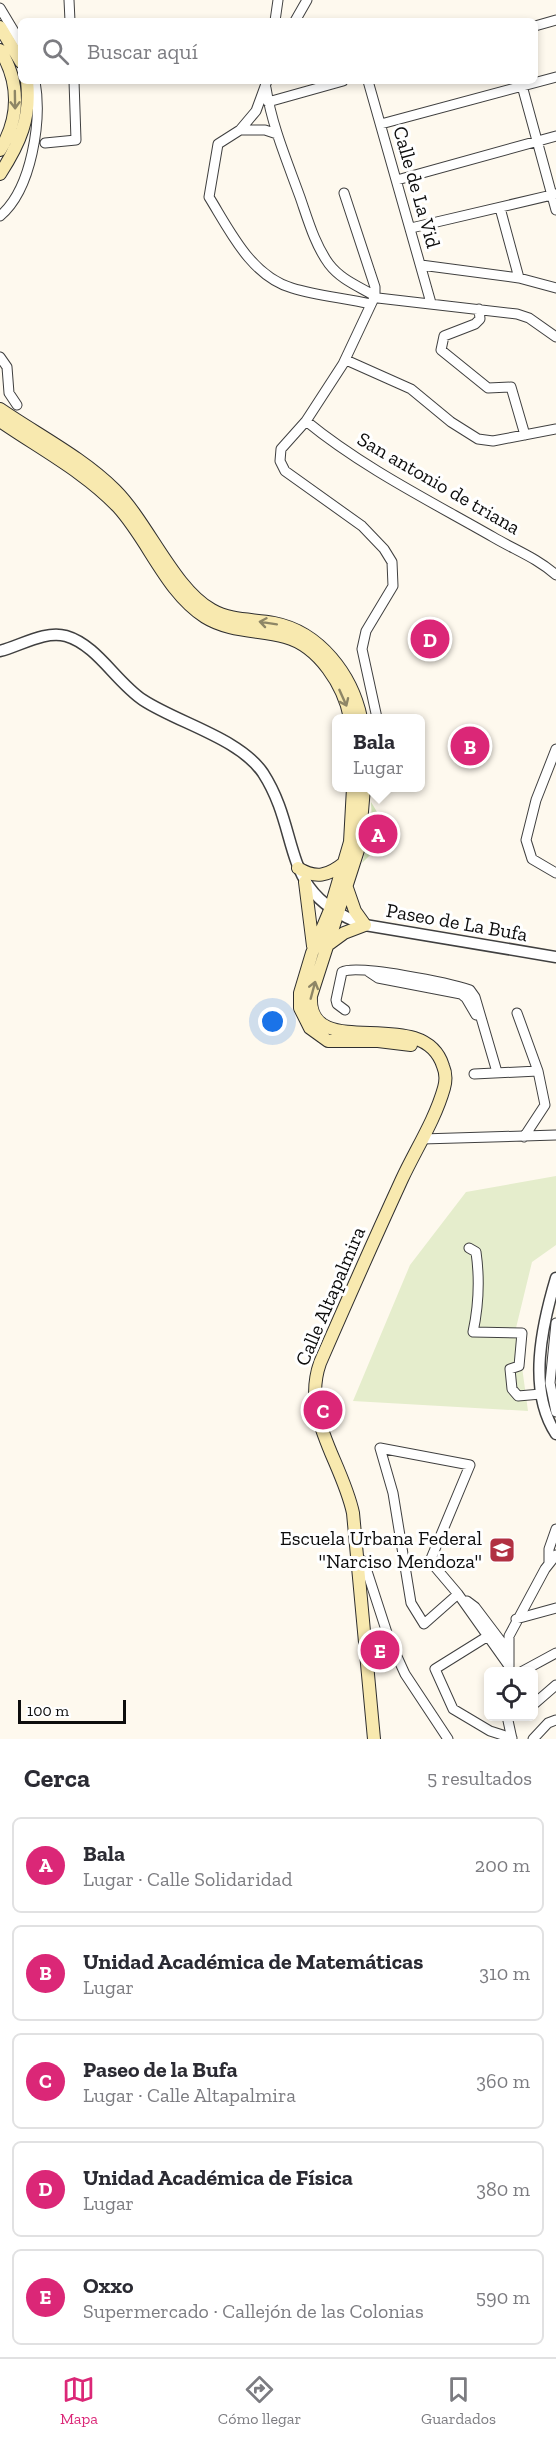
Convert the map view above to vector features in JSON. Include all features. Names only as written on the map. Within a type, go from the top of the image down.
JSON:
[{"type":"main road","points":[[0,27],[18,57]]},
{"type":"main road","points":[[0,50],[15,86],[16,109],[16,134],[0,150]]},
{"type":"main road","points":[[0,174],[28,106],[27,84]]},
{"type":"main road","points":[[0,409],[115,491],[141,521],[190,592],[206,606],[227,616],[289,627],[324,649],[346,678],[360,714]]},
{"type":"main road","points":[[0,421],[109,498],[133,527],[184,599],[203,616],[229,627],[285,637],[310,650],[335,680],[348,714]]},
{"type":"main road","points":[[353,792],[351,827],[327,946],[310,996],[311,1010],[318,1022],[330,1031],[383,1032],[408,1036],[426,1045],[438,1055]]},
{"type":"main road","points":[[312,953],[347,888],[362,832],[364,792]]},
{"type":"main road","points":[[298,868],[317,876],[334,871],[344,863]]},
{"type":"main road","points":[[305,882],[313,936],[312,953],[299,1003],[304,1019],[317,1035],[332,1041],[403,1043],[438,1055]]},
{"type":"main road","points":[[327,946],[344,933],[365,925],[355,911],[347,888]]},
{"type":"main road","name":"Calle Altapalmira","points":[[374,1739],[353,1513],[345,1481],[316,1414],[316,1375],[354,1284],[445,1086],[445,1071],[438,1055]]},
{"type":"street","points":[[69,0],[70,18]]},
{"type":"street","points":[[275,18],[278,0]]},
{"type":"street","points":[[297,18],[307,0]]},
{"type":"street","points":[[0,8],[18,38]]},
{"type":"street","points":[[538,25],[556,20]]},
{"type":"street","points":[[538,81],[556,77]]},
{"type":"street","points":[[0,216],[15,200],[34,142],[37,124],[34,84]]},
{"type":"street","points":[[45,143],[74,142],[74,84]]},
{"type":"street","points":[[266,84],[268,102],[277,134],[316,242],[329,264],[373,300]]},
{"type":"street","points":[[266,84],[256,111],[240,130],[218,144],[209,197],[244,253],[269,277],[290,288],[373,300],[431,303],[523,316],[556,337]]},
{"type":"street","points":[[268,102],[332,84]]},
{"type":"street","name":"Calle de La Vid","points":[[369,84],[431,303]]},
{"type":"street","points":[[381,124],[522,84],[555,200],[500,208],[411,228]]},
{"type":"street","points":[[240,130],[265,130],[277,134]]},
{"type":"street","points":[[16,134],[34,142]]},
{"type":"street","points":[[397,180],[556,136]]},
{"type":"street","points":[[344,193],[375,287],[373,300],[345,360],[306,421],[281,449],[280,461],[290,475],[362,526],[384,549],[392,562],[393,586],[366,631],[362,649],[376,714]]},
{"type":"street","points":[[500,208],[519,278]]},
{"type":"street","points":[[421,266],[519,278],[556,288]]},
{"type":"street","points":[[479,309],[480,319],[475,324],[444,336],[441,350],[488,388],[511,387],[525,435]]},
{"type":"street","points":[[0,357],[6,367],[6,385],[17,405]]},
{"type":"street","points":[[345,360],[411,389],[451,422],[478,439],[493,441],[556,429]]},
{"type":"street","name":"San antonio de triana","points":[[306,421],[332,442],[495,538],[541,561],[556,575]]},
{"type":"street","points":[[0,651],[45,636],[67,636],[87,647],[141,699],[240,751],[256,764],[269,784],[305,882],[334,912]]},
{"type":"street","points":[[556,749],[536,801],[526,840],[532,858],[556,873]]},
{"type":"street","name":"Paseo de La Bufa","points":[[334,912],[365,925],[556,957]]},
{"type":"street","points":[[345,1010],[337,1004],[336,1000],[342,972],[348,969],[369,972],[378,978],[461,994],[479,1019],[497,1072]]},
{"type":"street","points":[[517,1013],[538,1071],[544,1110],[524,1137]]},
{"type":"street","points":[[474,1074],[538,1071]]},
{"type":"street","points":[[422,1139],[556,1135]]},
{"type":"street","points":[[469,1248],[476,1252],[480,1276],[480,1302],[473,1332],[522,1333],[519,1366],[510,1369],[512,1389],[518,1396],[541,1394]]},
{"type":"street","points":[[556,1278],[542,1344],[541,1394],[546,1416],[556,1434]]},
{"type":"street","points":[[556,1323],[550,1383],[556,1412]]},
{"type":"street","points":[[458,1594],[424,1624],[411,1603],[393,1493],[380,1448],[470,1465],[430,1561],[458,1594],[508,1667]]},
{"type":"street","points":[[509,1667],[509,1636],[516,1619],[552,1563],[549,1550],[556,1530]]},
{"type":"street","points":[[357,1557],[364,1562],[389,1639],[405,1674],[445,1736],[453,1739]]},
{"type":"street","points":[[458,1594],[475,1607],[509,1652]]},
{"type":"street","points":[[516,1619],[556,1608]]},
{"type":"street","points":[[488,1636],[435,1669],[453,1709],[490,1731],[512,1739]]},
{"type":"street","points":[[527,1667],[556,1653]]},
{"type":"street","points":[[538,1701],[556,1685]]},
{"type":"street","points":[[533,1739],[548,1723],[556,1720]]},
{"type":"street","points":[[508,1721],[512,1739]]},
{"type":"green space","points":[[371,802],[385,829],[385,835],[383,841],[362,863],[372,826]]},
{"type":"green space","points":[[556,1176],[556,1245],[532,1262],[516,1328],[526,1329],[522,1367],[528,1411],[353,1401],[410,1265],[466,1192]]},
{"type":"place","name":"Unidad Académica de Física","points":[[430,639]]},
{"type":"place","name":"Unidad Académica de Matemáticas","points":[[470,746]]},
{"type":"place","name":"Bala","points":[[378,834]]},
{"type":"place","name":"Paseo de la Bufa","points":[[323,1410]]},
{"type":"place","name":"Escuela Urbana Federal \"Narciso Mendoza\"","points":[[502,1550]]},
{"type":"place","name":"Oxxo","points":[[380,1650]]}]
